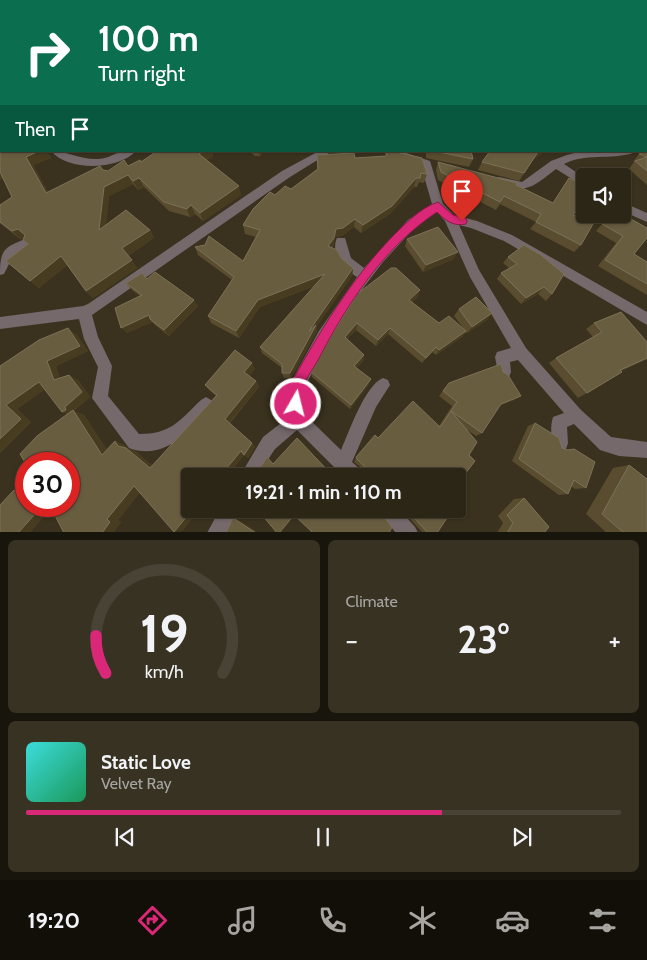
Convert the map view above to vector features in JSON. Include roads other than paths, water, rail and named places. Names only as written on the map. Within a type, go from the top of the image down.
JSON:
[{"type":"street","points":[[58,152],[85,162],[108,162],[129,152]]},
{"type":"street","points":[[0,323],[84,312],[93,308],[286,174],[325,152]]},
{"type":"street","points":[[391,152],[430,164],[438,206],[450,219],[474,273],[522,352],[576,415],[606,444],[619,448],[647,450]]},
{"type":"street","points":[[491,179],[521,187],[555,164],[570,157],[626,152]]},
{"type":"street","points":[[108,162],[114,174]]},
{"type":"street","points":[[555,164],[576,177]]},
{"type":"street","points":[[251,199],[265,205]]},
{"type":"street","points":[[347,468],[298,419],[295,389],[328,329],[365,275],[412,223],[438,206]]},
{"type":"street","points":[[631,210],[647,218]]},
{"type":"street","points":[[450,219],[474,224],[508,238],[647,319]]},
{"type":"street","points":[[191,240],[204,248]]},
{"type":"street","points":[[341,240],[343,257],[356,270],[365,275]]},
{"type":"street","points":[[0,270],[8,253],[26,244]]},
{"type":"street","points":[[144,272],[157,277]]},
{"type":"street","points":[[84,312],[91,339],[104,366],[100,398],[135,442],[158,442],[180,431],[206,405]]},
{"type":"street","points":[[504,372],[502,357],[522,352]]},
{"type":"street","points":[[343,464],[371,402],[383,385]]},
{"type":"street","points":[[560,443],[559,423],[576,415]]},
{"type":"street","points":[[253,468],[269,444],[298,419]]},
{"type":"street","points":[[216,532],[225,518]]},
{"type":"street","points":[[396,518],[410,532]]}]
